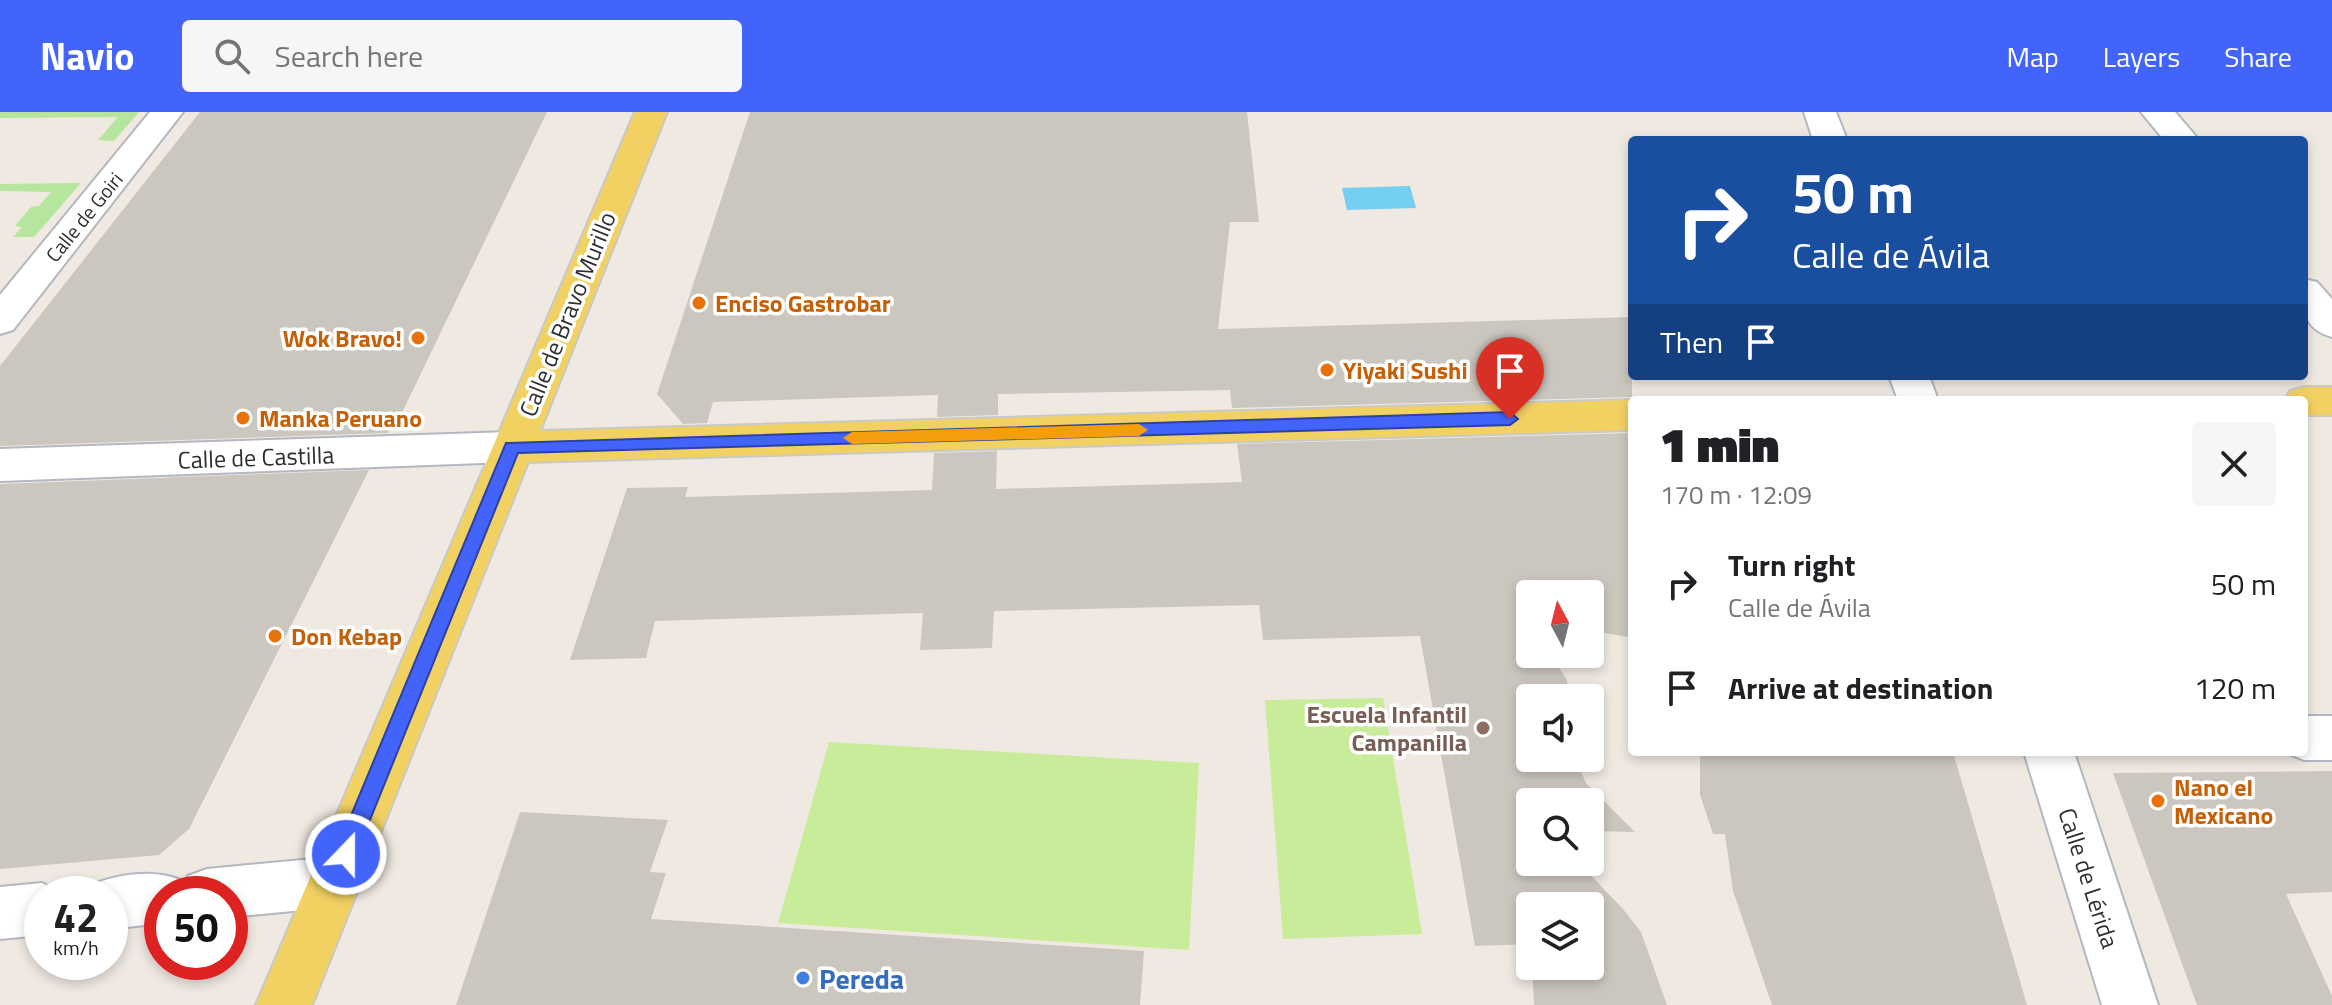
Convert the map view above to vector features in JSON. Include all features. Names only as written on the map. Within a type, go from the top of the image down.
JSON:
[{"type":"main road","name":"Calle de Bravo Murillo","points":[[284,1005],[651,112]]},
{"type":"main road","points":[[2308,401],[2332,401]]},
{"type":"main road","points":[[512,447],[1628,415]]},
{"type":"street","name":"Calle de Goiri","points":[[0,321],[167,112]]},
{"type":"street","points":[[1820,112],[1829,136]]},
{"type":"street","points":[[2157,112],[2178,136]]},
{"type":"street","points":[[2308,296],[2332,324]]},
{"type":"street","name":"Calle de Castilla","points":[[0,465],[512,447]]},
{"type":"street","points":[[2308,738],[2332,738]]},
{"type":"street","name":"Calle de Lérida","points":[[2050,756],[2130,1005]]},
{"type":"street","points":[[248,890],[334,882]]},
{"type":"street","points":[[0,913],[24,911]]},
{"type":"green space","points":[[0,112],[139,112],[114,141],[98,140],[118,117],[0,118]]},
{"type":"green space","points":[[81,183],[34,237],[13,237],[22,227],[15,226],[31,207],[39,206],[51,192],[0,191],[0,184]]},
{"type":"green space","points":[[1383,698],[1422,934],[1283,939],[1265,700]]},
{"type":"green space","points":[[829,742],[1199,763],[1189,950],[778,923]]},
{"type":"water","points":[[1410,186],[1416,208],[1347,210],[1342,188]]},
{"type":"building","points":[[200,112],[547,112],[398,421],[394,421],[388,433],[0,446],[0,366]]},
{"type":"building","points":[[750,112],[1247,112],[1259,222],[1230,222],[1218,329],[1628,317],[1628,380],[1632,380],[1632,396],[1628,397],[1232,408],[1230,390],[998,394],[998,415],[937,417],[938,395],[713,402],[707,423],[683,424],[657,394]]},
{"type":"building","points":[[1628,433],[1628,637],[1604,633],[1604,580],[1516,580],[1516,668],[1559,668],[1567,684],[1516,684],[1516,772],[1581,772],[1591,788],[1516,788],[1516,876],[1591,876],[1641,932],[1667,1005],[1534,1005],[1533,980],[1604,980],[1604,892],[1516,892],[1516,945],[1475,946],[1420,636],[1263,640],[1259,605],[994,611],[992,648],[920,650],[923,613],[655,621],[646,658],[570,660],[627,488],[688,487],[685,497],[932,490],[934,453],[997,451],[996,489],[1242,482],[1237,444]]},
{"type":"building","points":[[369,470],[189,829],[159,855],[0,869],[0,484]]},
{"type":"building","points":[[1700,756],[1954,756],[2027,1005],[1772,1005],[1733,891],[1725,834],[1713,834],[1700,795]]},
{"type":"building","points":[[2332,771],[2332,892],[2286,894],[2332,996],[2332,1005],[2197,1005],[2113,773]]},
{"type":"building","points":[[1604,801],[1635,832],[1604,831]]},
{"type":"building","name":"Pereda","points":[[520,812],[668,820],[650,872],[666,873],[651,919],[1144,951],[1140,1005],[456,1005]]},
{"type":"slow traffic","points":[[852,438],[1139,430]]},
{"type":"place","name":"Enciso Gastrobar","points":[[699,303]]},
{"type":"place","name":"Wok Bravo!","points":[[418,338]]},
{"type":"place","name":"Yiyaki Sushi","points":[[1327,370]]},
{"type":"place","name":"Manka Peruano","points":[[243,418]]},
{"type":"place","name":"Don Kebap","points":[[275,636]]},
{"type":"place","name":"Escuela Infantil Campanilla","points":[[1483,728]]},
{"type":"place","name":"Nano el Mexicano","points":[[2158,801]]},
{"type":"place","name":"Pereda","points":[[803,978]]},
{"type":"route","points":[[346,854],[512,447],[1510,419]]}]
